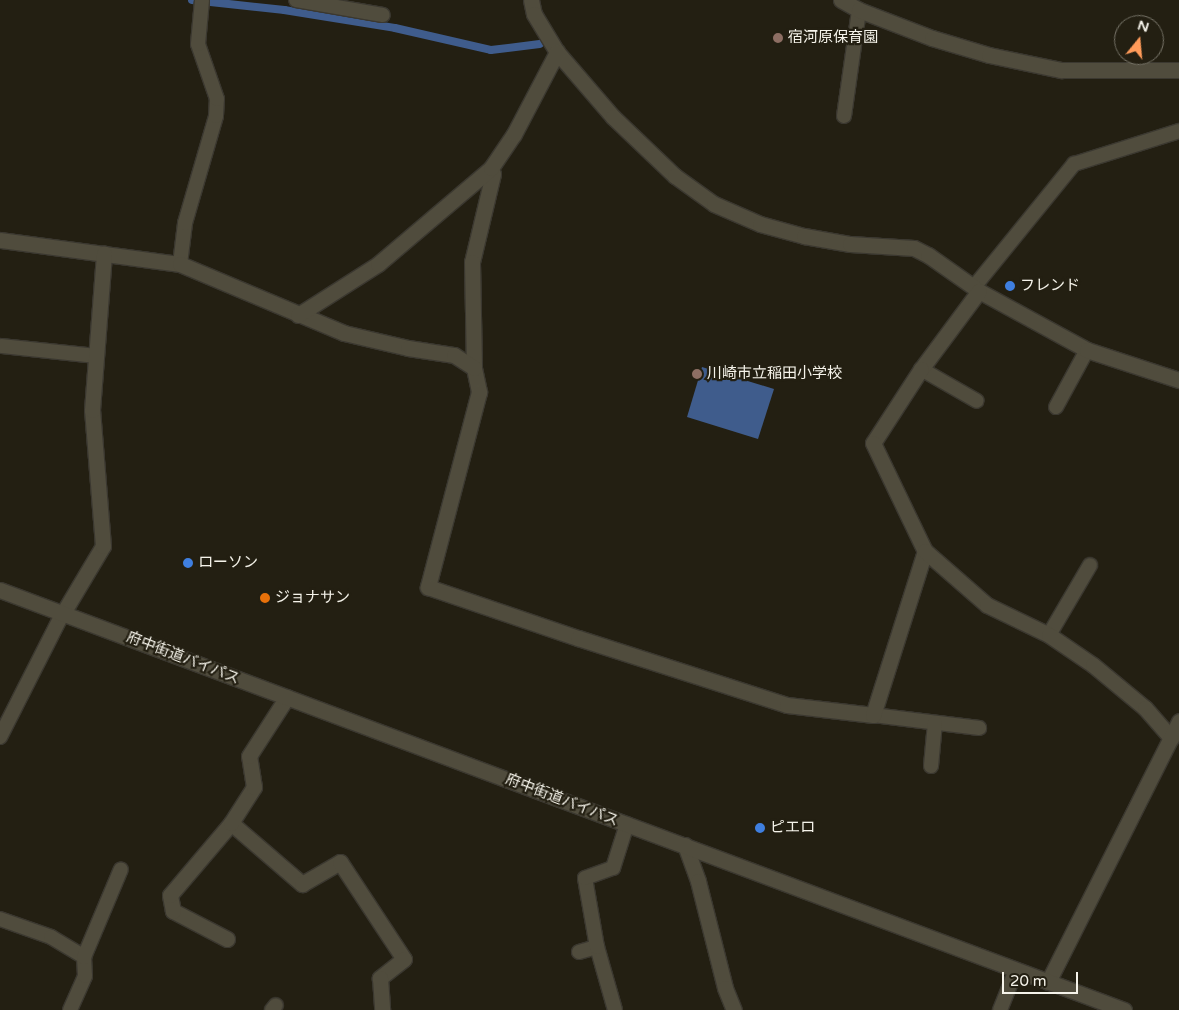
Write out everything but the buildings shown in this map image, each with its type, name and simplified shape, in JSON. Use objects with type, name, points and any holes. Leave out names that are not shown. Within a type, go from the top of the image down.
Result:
[{"type":"street","points":[[531,0],[534,14],[557,52],[613,117],[642,147],[675,176],[714,204],[760,224],[804,236],[850,244],[914,248],[928,255],[977,289],[1087,350],[1179,380]]},
{"type":"street","points":[[841,0],[859,10],[932,38],[989,55],[1061,70],[1179,70]]},
{"type":"street","points":[[298,315],[378,264],[491,168],[514,134],[557,52]]},
{"type":"street","points":[[491,168],[493,174],[472,262],[474,368],[479,392],[428,587],[578,638],[787,705],[873,714],[924,551]]},
{"type":"street","points":[[0,240],[180,264],[344,334],[408,348],[454,355],[474,368]]},
{"type":"street","points":[[63,613],[103,546],[92,410],[104,253]]},
{"type":"street","points":[[977,289],[921,369],[873,443],[924,551],[987,605],[1049,635],[1093,665],[1145,708],[1170,738]]},
{"type":"street","name":"府中街道バイパス","points":[[0,590],[1124,1010]]},
{"type":"street","points":[[226,939],[173,911],[170,895],[231,823],[254,786],[249,756],[287,697]]},
{"type":"street","points":[[1048,982],[1179,721]]},
{"type":"street","points":[[231,823],[302,884],[340,862],[404,959],[380,978],[382,1010]]},
{"type":"street","points":[[685,845],[698,881],[725,988],[734,1010]]},
{"type":"lane","points":[[180,264],[185,223],[216,116],[217,99],[198,44],[202,0]]},
{"type":"lane","points":[[296,0],[383,14]]},
{"type":"lane","points":[[844,116],[859,10]]},
{"type":"lane","points":[[977,289],[1074,164],[1179,131]]},
{"type":"lane","points":[[1,346],[96,356]]},
{"type":"lane","points":[[1056,407],[1087,350]]},
{"type":"lane","points":[[921,369],[977,401]]},
{"type":"lane","points":[[1049,635],[1090,565]]},
{"type":"lane","points":[[0,737],[63,613]]},
{"type":"lane","points":[[873,714],[979,728]]},
{"type":"lane","points":[[931,766],[935,723]]},
{"type":"lane","points":[[615,1010],[597,947],[585,878],[613,868],[627,824]]},
{"type":"lane","points":[[70,1010],[84,976],[84,957],[121,869]]},
{"type":"lane","points":[[0,919],[51,938],[84,957]]},
{"type":"lane","points":[[579,952],[597,947]]},
{"type":"lane","points":[[1000,1010],[1016,970]]},
{"type":"water","points":[[702,367],[774,389],[758,439],[687,417]]},
{"type":"waterway","points":[[192,0],[284,10],[395,28],[491,50],[540,44]]},
{"type":"place","name":"宿河原保育園","points":[[778,38]]},
{"type":"place","name":"フレンド","points":[[1010,286]]},
{"type":"place","name":"川崎市立稲田小学校","points":[[697,374]]},
{"type":"place","name":"ローソン","points":[[188,563]]},
{"type":"place","name":"ジョナサン","points":[[265,598]]},
{"type":"place","name":"ピエロ","points":[[760,828]]}]
